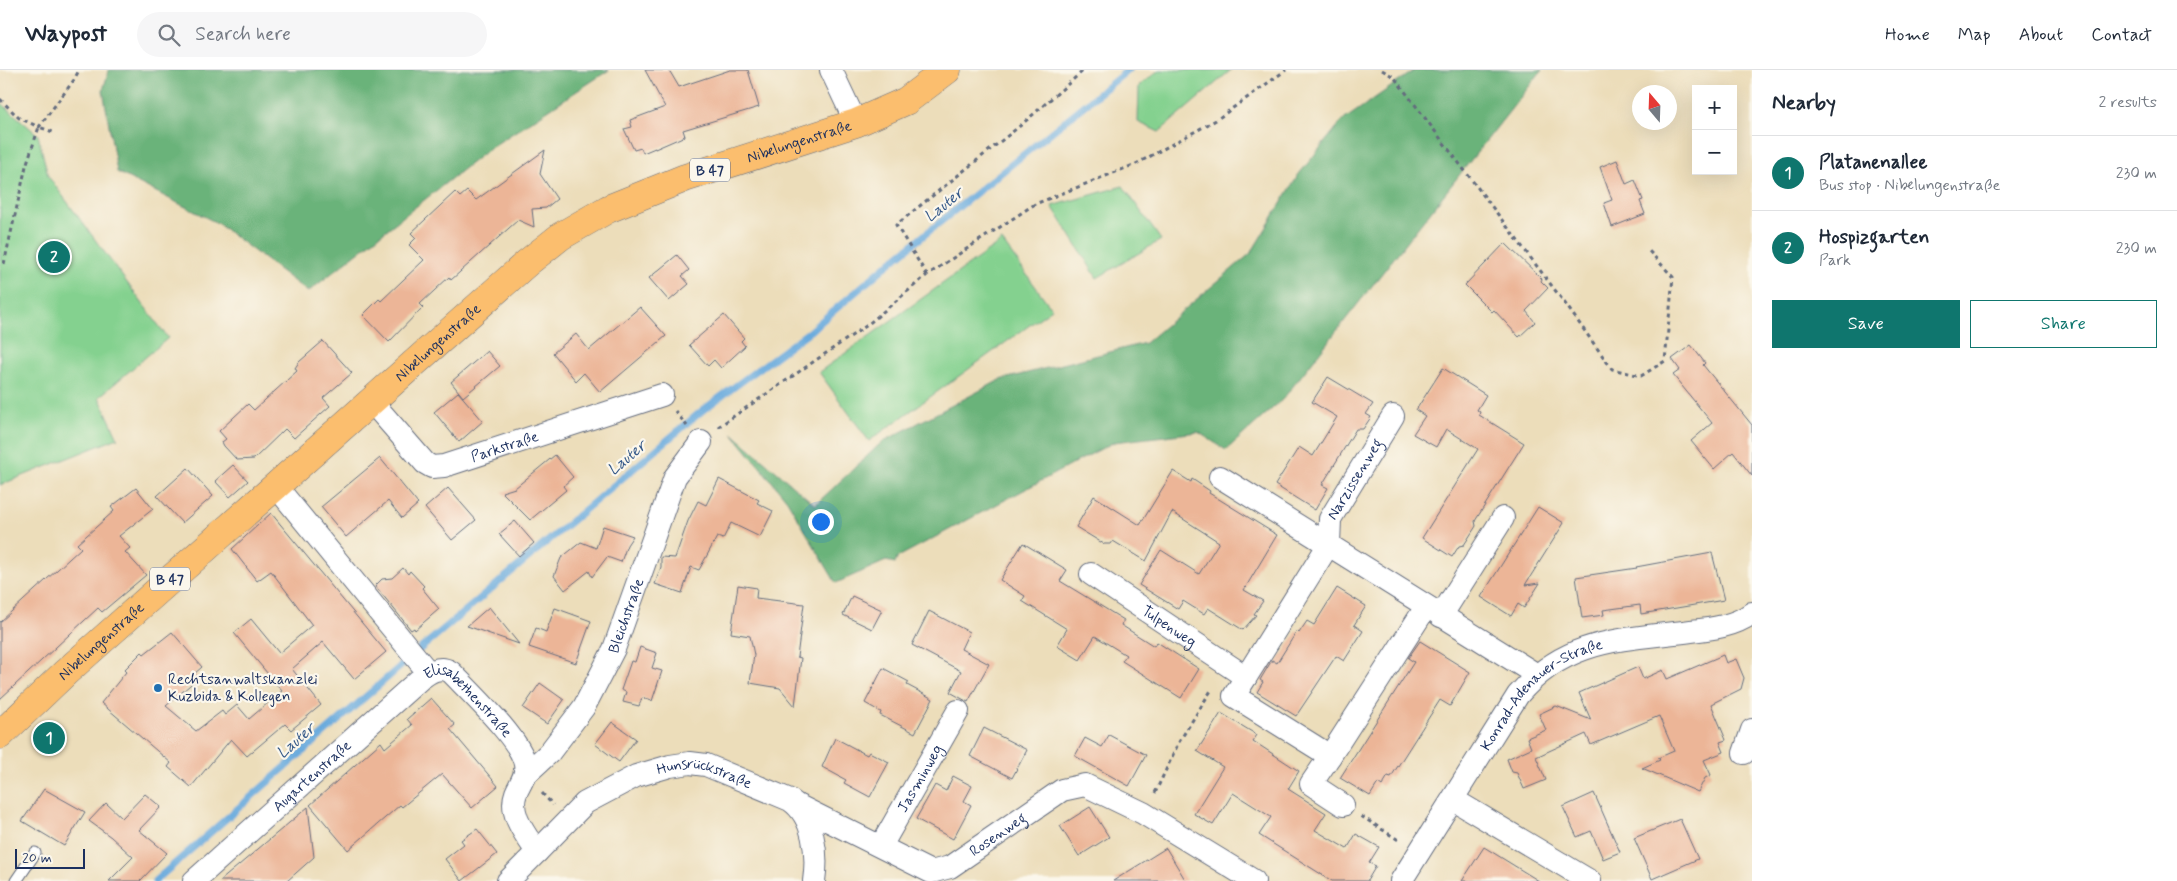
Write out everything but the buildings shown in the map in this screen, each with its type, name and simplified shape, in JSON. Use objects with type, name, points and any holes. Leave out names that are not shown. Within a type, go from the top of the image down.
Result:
[{"type":"main road","name":"Nibelungenstraße","points":[[0,735],[65,673],[275,485],[527,263],[561,236],[608,209],[685,178],[856,122],[906,101],[947,70]]},
{"type":"street","points":[[831,70],[856,122]]},
{"type":"street","name":"Parkstraße","points":[[371,401],[419,457],[432,467],[444,466],[662,396]]},
{"type":"street","name":"Narzissenweg","points":[[1329,544],[1330,519],[1393,416]]},
{"type":"street","name":"Bleichstraße","points":[[526,776],[548,753],[584,707],[614,650],[675,477],[700,442]]},
{"type":"street","points":[[1220,477],[1537,675]]},
{"type":"street","name":"Elisabethenstraße","points":[[275,485],[425,669],[446,669],[451,672],[511,738],[526,765],[526,776]]},
{"type":"street","points":[[1343,805],[1310,784],[1503,518]]},
{"type":"street","points":[[1329,544],[1234,696],[1330,756]]},
{"type":"street","name":"Tulpenweg","points":[[1091,574],[1246,677]]},
{"type":"street","name":"Konrad-Adenauer-Straße","points":[[1401,881],[1518,696],[1537,675],[1554,663],[1589,646],[1608,641],[1710,629],[1750,621]]},
{"type":"street","name":"Augartenstraße","points":[[194,881],[425,669]]},
{"type":"street","name":"Jasminweg","points":[[881,846],[958,711]]},
{"type":"street","points":[[1744,753],[1752,730]]},
{"type":"street","name":"Hunsrückstraße","points":[[508,881],[584,802],[615,785],[655,770],[690,763],[706,765],[790,800],[799,806]]},
{"type":"street","points":[[526,776],[515,795],[515,814],[519,825],[543,845]]},
{"type":"street","name":"Rosenweg","points":[[799,806],[931,872],[950,867],[1062,790],[1085,785],[1143,813],[1254,881]]},
{"type":"street","points":[[1454,800],[1590,881]]},
{"type":"street","points":[[799,806],[812,832],[816,855],[814,881]]},
{"type":"lane","points":[[16,881],[35,853]]},
{"type":"path","points":[[4,264],[26,166],[39,127],[74,80],[79,70]]},
{"type":"path","points":[[927,275],[896,225],[1021,125],[1084,70]]},
{"type":"path","points":[[662,396],[700,442],[724,422],[866,326],[927,275],[1035,204],[1136,164],[1216,120],[1286,70]]},
{"type":"path","points":[[1382,70],[1394,77],[1564,302],[1612,369],[1641,376],[1665,361],[1673,277],[1648,250]]},
{"type":"path","points":[[0,99],[19,118],[56,133]]},
{"type":"path","points":[[1143,813],[1153,797],[1179,742],[1212,688],[1234,696]]},
{"type":"path","points":[[526,776],[567,820]]},
{"type":"path","points":[[1343,805],[1419,854]]},
{"type":"green space","points":[[109,70],[609,70],[490,148],[308,292],[217,223],[117,172],[103,90]]},
{"type":"green space","points":[[1159,70],[1231,70],[1159,132],[1138,122],[1139,86]]},
{"type":"green space","points":[[1415,70],[1542,70],[1283,399],[1226,450],[1198,432],[1114,442],[898,557],[895,563],[886,561],[836,583],[787,500],[732,433],[815,505],[882,442],[1000,380],[1145,343],[1251,253],[1299,174],[1342,121]]},
{"type":"green space","points":[[0,102],[38,135],[48,176],[168,338],[99,397],[118,438],[0,485]]},
{"type":"green space","points":[[1123,186],[1161,240],[1097,278],[1052,206]]},
{"type":"green space","points":[[1002,241],[1052,309],[869,441],[819,372]]},
{"type":"waterway","name":"Lauter","points":[[155,881],[426,644],[703,410],[810,331],[886,266],[1128,70]]},
{"type":"place","name":"Hospizgarten","points":[[54,257]]},
{"type":"place","name":"Rechtsanwaltskanzlei Kuzbida & Kollegen","points":[[158,688]]},
{"type":"place","name":"Platanenallee","points":[[49,738]]}]
